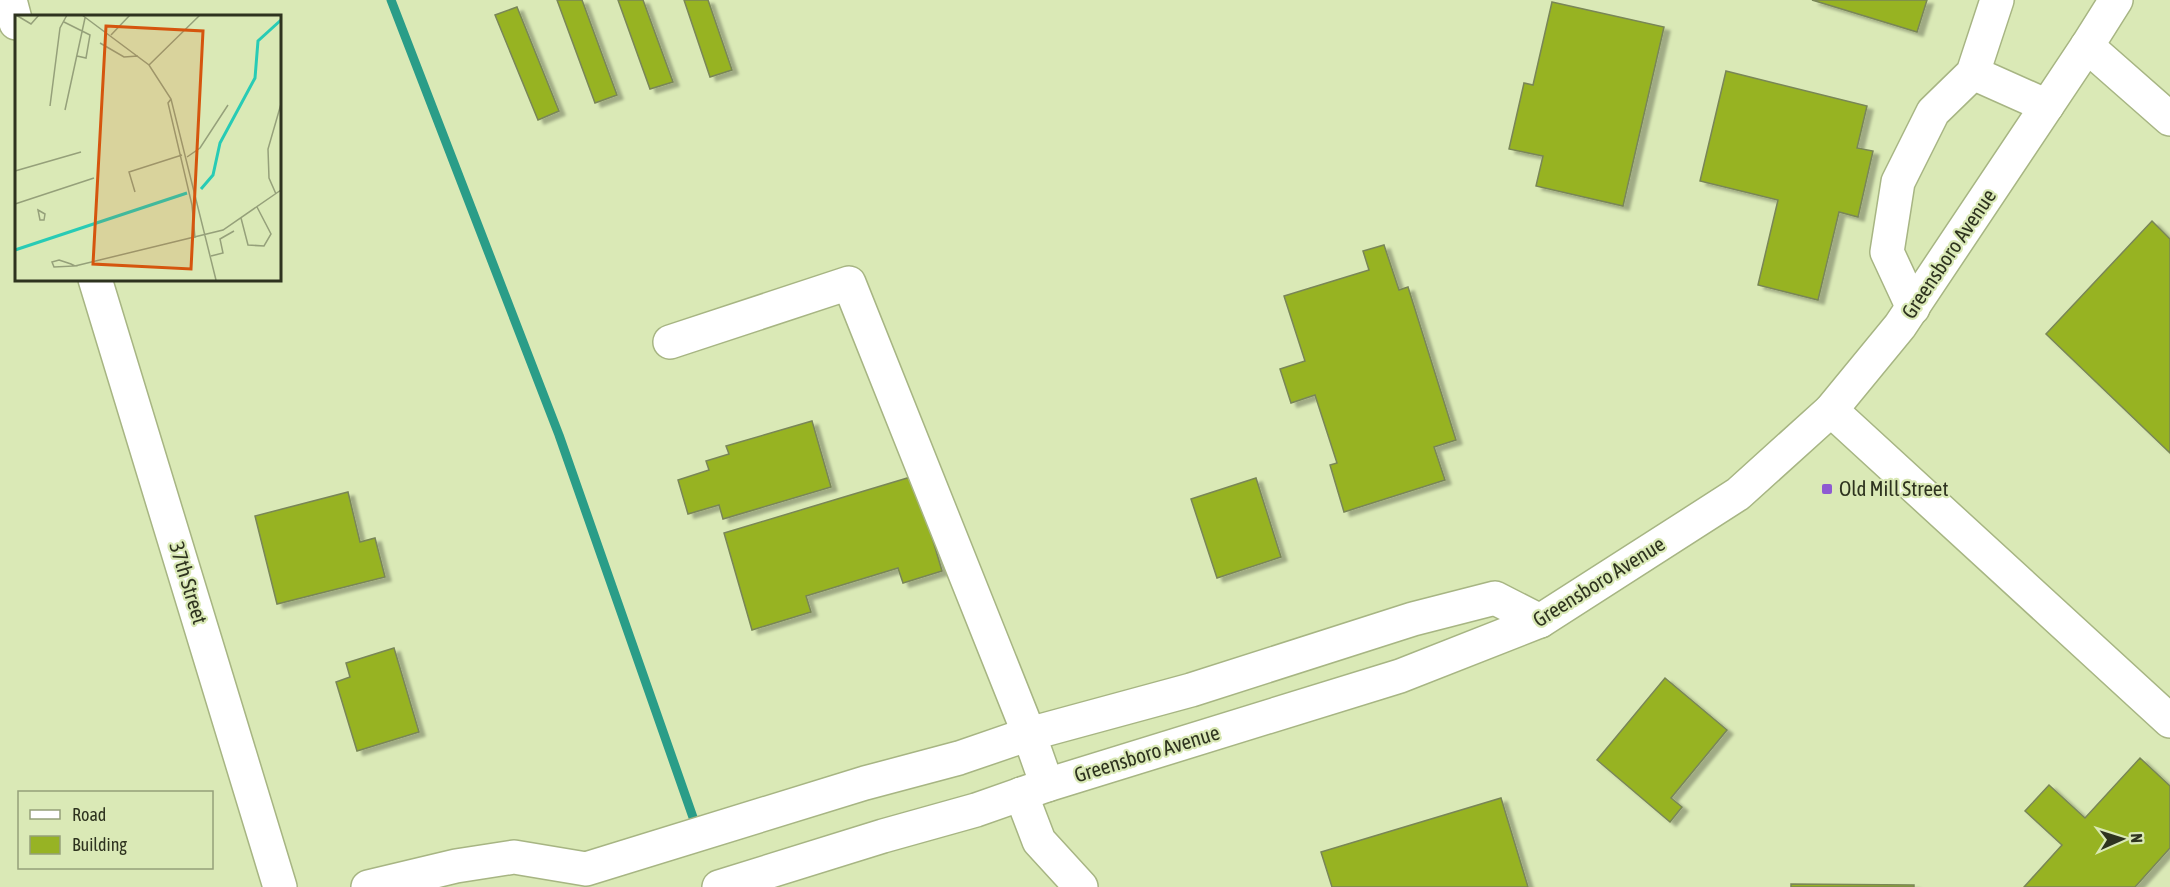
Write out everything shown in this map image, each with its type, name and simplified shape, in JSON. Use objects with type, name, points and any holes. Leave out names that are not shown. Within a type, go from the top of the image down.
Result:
[{"type":"street","points":[[10,0],[15,19]]},
{"type":"street","points":[[1913,308],[1887,252],[1898,182],[1932,112],[1973,73],[1997,0]]},
{"type":"street","name":"Greensboro Avenue","points":[[719,887],[976,810],[1400,676],[1540,621],[1738,494],[1831,410],[1913,308],[2087,46],[2115,0]]},
{"type":"street","points":[[2087,46],[2170,119]]},
{"type":"street","points":[[1973,73],[2047,106]]},
{"type":"street","name":"37th Street","points":[[95,280],[280,887]]},
{"type":"street","points":[[670,342],[849,283],[1029,734],[1039,841],[1081,887]]},
{"type":"street","points":[[1831,410],[2170,721]]},
{"type":"street","points":[[368,887],[456,866],[514,856],[586,869],[865,783],[959,758],[1029,734],[1191,690],[1413,619],[1495,597],[1540,621]]},
{"type":"building","points":[[557,0],[582,0],[617,95],[595,103]]},
{"type":"building","points":[[618,0],[643,0],[673,82],[650,89]]},
{"type":"building","points":[[684,0],[708,0],[732,70],[710,77]]},
{"type":"building","points":[[1812,0],[1927,0],[1917,32]]},
{"type":"building","points":[[1552,2],[1664,27],[1623,206],[1536,186],[1543,156],[1509,149],[1524,83],[1533,85]]},
{"type":"building","points":[[517,7],[559,111],[538,120],[495,15]]},
{"type":"building","points":[[1726,71],[1867,106],[1857,148],[1873,151],[1858,217],[1839,212],[1818,300],[1758,285],[1778,200],[1700,181]]},
{"type":"building","points":[[2152,221],[2170,239],[2170,453],[2046,334]]},
{"type":"building","points":[[1384,245],[1399,290],[1408,287],[1456,440],[1434,447],[1445,480],[1344,512],[1330,465],[1337,463],[1315,395],[1291,403],[1280,369],[1305,361],[1284,296],[1369,270],[1363,251]]},
{"type":"building","points":[[812,421],[831,487],[723,519],[719,505],[688,514],[678,480],[709,470],[706,461],[729,454],[726,446]]},
{"type":"building","points":[[914,476],[942,571],[903,583],[898,568],[806,596],[811,612],[752,630],[724,533]]},
{"type":"building","points":[[1256,478],[1281,557],[1217,578],[1191,499]]},
{"type":"building","points":[[348,492],[360,542],[375,538],[385,577],[277,604],[255,516]]},
{"type":"building","points":[[394,648],[419,732],[357,751],[336,682],[350,677],[346,663]]},
{"type":"building","points":[[1665,678],[1727,730],[1671,798],[1682,807],[1670,822],[1597,760]]},
{"type":"building","points":[[2140,758],[2170,786],[2170,848],[2135,887],[2024,887],[2062,845],[2025,811],[2049,785],[2085,818]]},
{"type":"building","points":[[1501,798],[1528,887],[1332,887],[1321,852]]},
{"type":"building","points":[[1791,884],[1914,885],[1914,887],[1791,887]]},
{"type":"waterway","points":[[391,0],[559,435],[695,823]]},
{"type":"place","name":"Old Mill Street","points":[[1827,489]]}]
